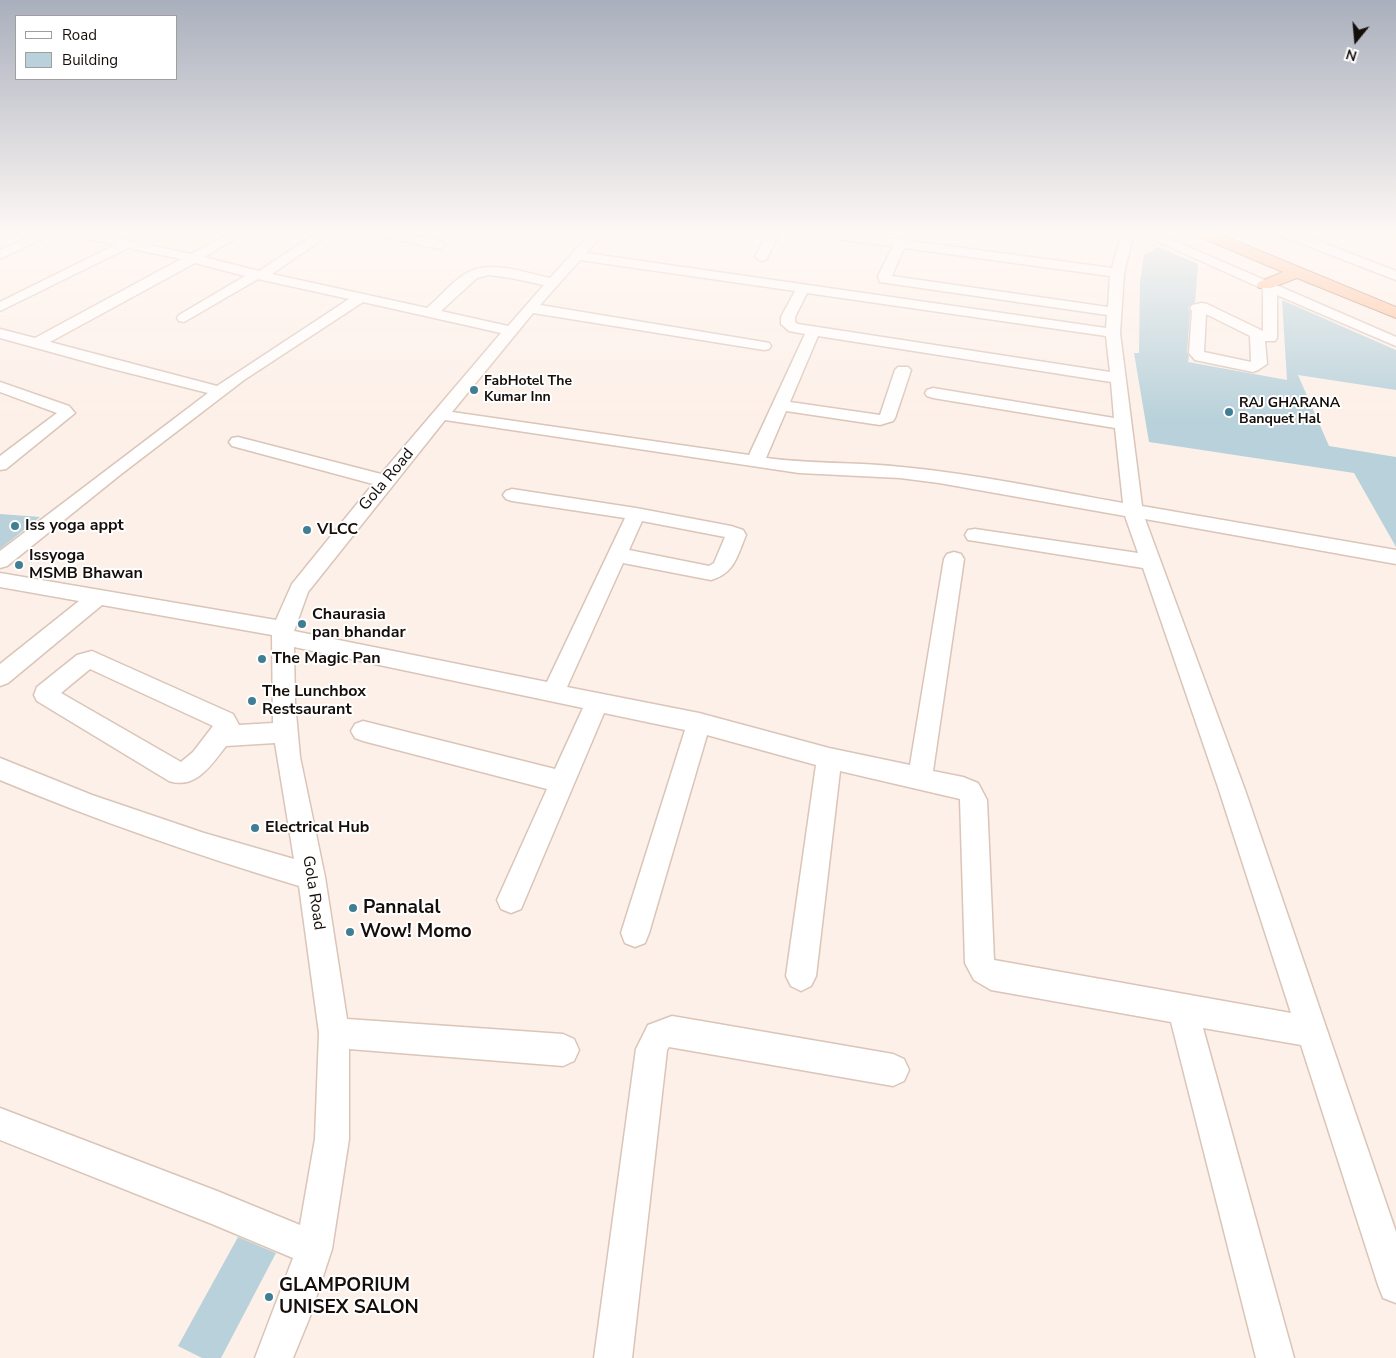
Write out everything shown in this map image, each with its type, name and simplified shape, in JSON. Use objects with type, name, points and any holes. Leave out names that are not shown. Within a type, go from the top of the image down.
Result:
[{"type":"highway","points":[[1352,295],[1396,314]]},
{"type":"highway","points":[[1380,295],[1396,302]]},
{"type":"street","points":[[0,307],[25,295]]},
{"type":"street","points":[[38,343],[124,295]]},
{"type":"street","points":[[184,318],[225,295]]},
{"type":"street","points":[[348,295],[512,331]]},
{"type":"street","points":[[429,314],[450,295]]},
{"type":"street","name":"Gola Road","points":[[274,1358],[290,1319],[314,1249],[332,1139],[334,1032],[311,877],[288,757],[283,702],[283,633],[299,589],[384,481],[542,295]]},
{"type":"street","points":[[799,295],[788,317],[788,324],[794,328],[1118,378]]},
{"type":"street","points":[[870,295],[1114,322]]},
{"type":"street","points":[[972,295],[1114,322]]},
{"type":"street","points":[[1116,295],[1114,322],[1118,378],[1134,513],[1232,790],[1396,1285]]},
{"type":"street","points":[[1257,336],[1259,364],[1256,366],[1205,359],[1196,353],[1199,310],[1197,308],[1202,307],[1250,330],[1257,336],[1271,337],[1268,295]]},
{"type":"street","points":[[1289,295],[1396,342]]},
{"type":"street","points":[[0,561],[114,471],[220,391],[360,298]]},
{"type":"street","points":[[530,308],[764,346]]},
{"type":"street","points":[[755,462],[813,332]]},
{"type":"street","points":[[0,333],[110,364],[220,391]]},
{"type":"street","points":[[780,406],[880,420],[887,418],[903,370]]},
{"type":"street","points":[[0,387],[63,409],[67,413],[0,466]]},
{"type":"street","points":[[932,392],[1122,424]]},
{"type":"street","points":[[441,415],[799,468],[893,472],[929,476],[1396,557]]},
{"type":"street","points":[[238,442],[384,481]]},
{"type":"street","points":[[512,495],[636,514],[736,534],[722,567],[711,573],[616,555]]},
{"type":"street","points":[[553,693],[636,514]]},
{"type":"street","points":[[975,535],[1151,562]]},
{"type":"street","points":[[920,777],[954,560]]},
{"type":"street","points":[[0,580],[283,633],[553,693],[699,723],[829,758],[963,788],[973,795],[980,963],[984,970],[991,975],[1312,1032]]},
{"type":"street","points":[[0,677],[98,597]]},
{"type":"street","points":[[220,736],[227,725],[225,721],[92,660],[85,661],[45,693],[45,695],[178,773],[186,773],[192,769],[220,736],[286,732]]},
{"type":"street","points":[[511,900],[597,702]]},
{"type":"street","points":[[636,933],[699,723]]},
{"type":"street","points":[[363,730],[562,782]]},
{"type":"street","points":[[801,976],[829,758]]},
{"type":"street","points":[[0,769],[87,805],[204,845],[311,877]]},
{"type":"street","points":[[1183,1010],[1275,1358]]},
{"type":"street","points":[[613,1358],[652,1049],[658,1035],[672,1031],[893,1070]]},
{"type":"street","points":[[334,1032],[563,1050]]},
{"type":"street","points":[[0,1124],[217,1208],[314,1249]]},
{"type":"building","points":[[1140,295],[1196,295],[1195,302],[1188,307],[1190,312],[1188,362],[1287,380],[1282,300],[1396,350],[1396,390],[1298,375],[1329,446],[1396,457],[1396,547],[1354,473],[1149,442],[1134,353],[1139,353]]},
{"type":"building","name":"Iss yoga appt","points":[[0,514],[40,517],[0,549]]},
{"type":"building","points":[[238,1237],[276,1253],[221,1358],[202,1358],[178,1346]]},
{"type":"place","name":"FabHotel The Kumar Inn","points":[[474,390]]},
{"type":"place","name":"RAJ GHARANA Banquet Hal","points":[[1229,412]]},
{"type":"place","name":"Iss yoga appt","points":[[15,526]]},
{"type":"place","name":"VLCC","points":[[307,530]]},
{"type":"place","name":"Issyoga MSMB Bhawan","points":[[19,565]]},
{"type":"place","name":"Chaurasia pan bhandar","points":[[302,624]]},
{"type":"place","name":"The Magic Pan","points":[[262,659]]},
{"type":"place","name":"The Lunchbox Restsaurant","points":[[252,701]]},
{"type":"place","name":"Electrical Hub","points":[[255,828]]},
{"type":"place","name":"Pannalal","points":[[353,908]]},
{"type":"place","name":"Wow! Momo","points":[[350,932]]},
{"type":"place","name":"GLAMPORIUM UNISEX SALON","points":[[269,1297]]}]
